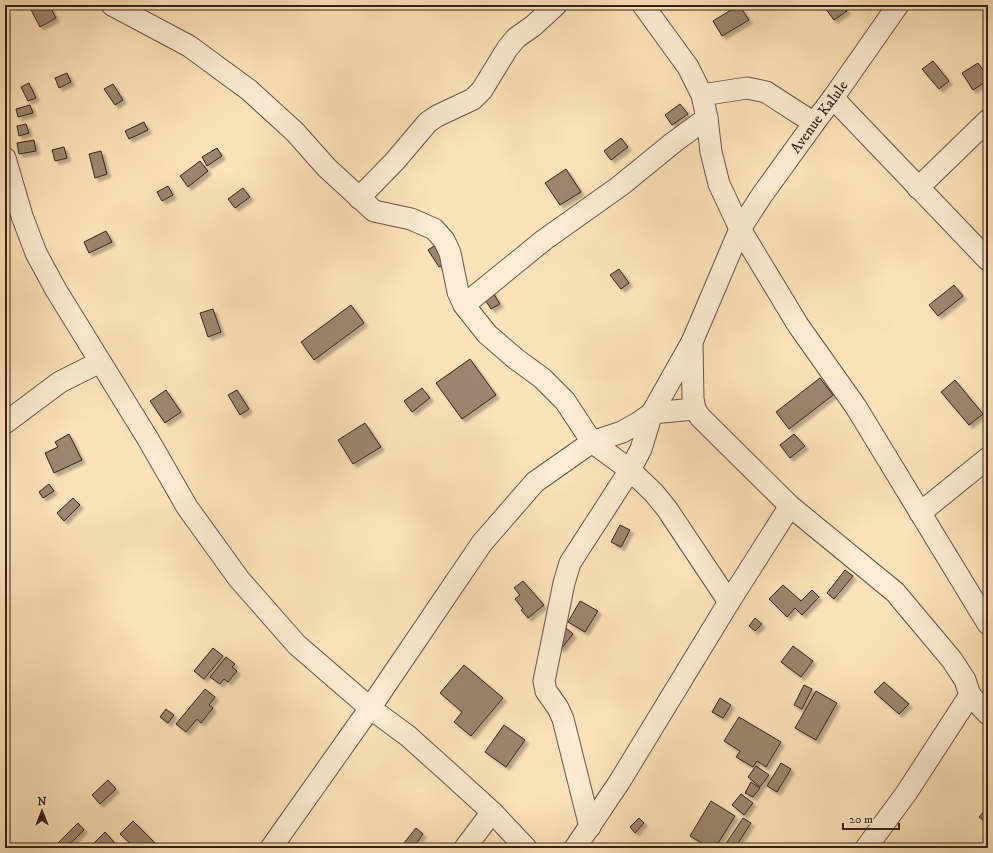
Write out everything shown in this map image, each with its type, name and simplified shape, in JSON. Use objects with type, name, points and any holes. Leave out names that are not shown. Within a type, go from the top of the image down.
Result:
[{"type":"street","points":[[112,5],[189,46],[249,90],[295,132],[327,168],[374,211],[411,219],[434,229],[444,240],[450,253],[458,292],[464,305],[487,334],[516,359],[542,378],[566,401],[592,442],[630,470],[654,493],[729,602]]},
{"type":"street","points":[[359,198],[395,161],[428,122],[437,116],[473,99],[482,90],[507,49],[516,38],[533,26],[556,5]]},
{"type":"street","points":[[643,5],[688,66],[702,95],[707,118],[711,152],[719,184],[740,229],[798,325],[856,407],[988,624]]},
{"type":"street","name":"Avenue Kalule","points":[[590,827],[563,719],[558,708],[546,691],[544,681],[564,583],[570,562],[630,470],[641,449],[652,414],[692,342],[740,229],[762,195],[833,98],[898,5]]},
{"type":"street","points":[[702,95],[747,88],[766,92],[814,123]]},
{"type":"street","points":[[833,98],[988,260]]},
{"type":"street","points":[[464,305],[544,240],[620,186],[674,142],[707,118]]},
{"type":"street","points":[[918,188],[988,120]]},
{"type":"street","points":[[5,158],[22,216],[36,253],[56,290],[187,507],[239,579],[298,645],[370,708],[408,736],[492,812],[526,848]]},
{"type":"street","points":[[692,342],[693,399],[695,408],[700,417],[790,506],[895,592],[952,660],[964,680],[970,695],[988,714]]},
{"type":"street","points":[[5,423],[60,382],[100,362]]},
{"type":"street","points":[[271,848],[370,708],[482,543],[535,482],[592,442],[622,432],[652,414],[695,408]]},
{"type":"street","points":[[920,513],[988,458]]},
{"type":"street","points":[[575,848],[624,774],[729,602],[790,506]]},
{"type":"street","points":[[866,848],[907,792],[970,695]]},
{"type":"street","points":[[466,848],[492,812]]},
{"type":"building","points":[[35,5],[49,5],[56,18],[40,27],[30,8]]},
{"type":"building","points":[[739,5],[749,20],[722,36],[713,21]]},
{"type":"building","points":[[823,5],[842,5],[847,11],[834,20]]},
{"type":"building","points":[[933,61],[949,81],[939,89],[922,69]]},
{"type":"building","points":[[978,63],[988,77],[988,80],[973,90],[962,73]]},
{"type":"building","points":[[67,73],[71,82],[59,88],[55,78]]},
{"type":"building","points":[[29,83],[36,98],[28,101],[21,87]]},
{"type":"building","points":[[113,84],[123,100],[115,105],[104,89]]},
{"type":"building","points":[[680,104],[688,114],[672,125],[665,115]]},
{"type":"building","points":[[30,105],[33,113],[18,117],[16,109]]},
{"type":"building","points":[[144,122],[148,130],[129,139],[125,131]]},
{"type":"building","points":[[26,124],[29,133],[19,136],[17,126]]},
{"type":"building","points":[[621,138],[628,147],[611,160],[604,151]]},
{"type":"building","points":[[34,140],[36,151],[19,154],[17,143]]},
{"type":"building","points":[[64,147],[67,158],[55,161],[52,150]]},
{"type":"building","points":[[217,148],[222,156],[207,166],[202,157]]},
{"type":"building","points":[[101,151],[107,174],[95,178],[89,154]]},
{"type":"building","points":[[200,161],[208,171],[188,187],[180,176]]},
{"type":"building","points":[[566,169],[581,192],[560,205],[545,183]]},
{"type":"building","points":[[168,186],[173,195],[162,201],[157,192]]},
{"type":"building","points":[[243,188],[250,197],[235,208],[228,199]]},
{"type":"building","points":[[106,231],[112,242],[89,253],[84,242]]},
{"type":"building","points":[[437,244],[448,262],[439,267],[428,250]]},
{"type":"building","points":[[619,269],[629,283],[621,289],[610,275]]},
{"type":"building","points":[[954,285],[963,296],[938,316],[929,305]]},
{"type":"building","points":[[490,288],[500,304],[491,309],[481,293]]},
{"type":"building","points":[[351,305],[364,323],[314,360],[301,342]]},
{"type":"building","points":[[213,309],[221,332],[208,337],[200,313]]},
{"type":"building","points":[[470,359],[496,395],[462,419],[436,383]]},
{"type":"building","points":[[820,378],[833,395],[789,429],[776,412]]},
{"type":"building","points":[[955,380],[983,414],[969,425],[941,392]]},
{"type":"building","points":[[422,388],[430,398],[412,412],[404,401]]},
{"type":"building","points":[[166,390],[181,412],[165,423],[150,401]]},
{"type":"building","points":[[237,390],[249,409],[240,415],[228,395]]},
{"type":"building","points":[[365,423],[381,447],[353,464],[338,440]]},
{"type":"building","points":[[69,434],[82,460],[54,473],[45,453],[58,447],[55,442]]},
{"type":"building","points":[[794,434],[805,446],[790,458],[780,445]]},
{"type":"building","points":[[49,484],[54,491],[43,498],[39,492]]},
{"type":"building","points":[[73,498],[80,505],[64,521],[57,513]]},
{"type":"building","points":[[620,525],[630,530],[621,547],[611,542]]},
{"type":"building","points":[[845,570],[853,576],[834,599],[827,593]]},
{"type":"building","points":[[523,581],[544,605],[528,618],[521,610],[523,609],[515,599],[520,595],[514,588]]},
{"type":"building","points":[[783,585],[801,601],[812,590],[819,597],[802,615],[795,608],[787,617],[769,599]]},
{"type":"building","points":[[580,601],[598,611],[585,632],[568,622]]},
{"type":"building","points":[[755,618],[762,624],[755,631],[749,626]]},
{"type":"building","points":[[566,628],[573,634],[561,649],[553,642]]},
{"type":"building","points":[[793,646],[813,661],[801,677],[781,662]]},
{"type":"building","points":[[213,648],[223,656],[204,679],[194,671]]},
{"type":"building","points":[[226,657],[235,664],[232,667],[237,671],[228,682],[224,679],[220,684],[210,677]]},
{"type":"building","points":[[464,665],[503,698],[471,736],[454,722],[462,712],[440,693]]},
{"type":"building","points":[[884,682],[909,704],[899,714],[874,692]]},
{"type":"building","points":[[804,685],[812,689],[802,709],[794,705]]},
{"type":"building","points":[[205,689],[215,697],[209,705],[213,708],[201,723],[197,719],[186,732],[176,724]]},
{"type":"building","points":[[816,691],[837,703],[816,740],[795,728]]},
{"type":"building","points":[[720,698],[731,705],[723,718],[712,712]]},
{"type":"building","points":[[166,709],[174,715],[168,723],[160,717]]},
{"type":"building","points":[[739,717],[781,742],[766,767],[757,761],[753,767],[736,757],[740,751],[724,741]]},
{"type":"building","points":[[504,725],[525,740],[506,767],[485,752]]},
{"type":"building","points":[[781,763],[791,769],[777,792],[767,786]]},
{"type":"building","points":[[756,766],[769,775],[760,787],[748,777]]},
{"type":"building","points":[[108,780],[116,789],[100,804],[92,795]]},
{"type":"building","points":[[751,782],[760,788],[753,797],[745,793]]},
{"type":"building","points":[[741,794],[753,803],[744,815],[732,805]]},
{"type":"building","points":[[711,801],[735,816],[715,848],[710,848],[690,836]]},
{"type":"building","points":[[988,807],[988,824],[979,817]]},
{"type":"building","points":[[639,818],[644,823],[635,833],[630,827]]},
{"type":"building","points":[[743,818],[751,823],[735,848],[723,848]]},
{"type":"building","points":[[133,821],[160,848],[135,848],[120,834]]},
{"type":"building","points":[[78,823],[84,830],[66,848],[53,848]]},
{"type":"building","points":[[416,828],[423,834],[413,848],[400,848]]},
{"type":"building","points":[[105,832],[114,842],[108,848],[89,848]]}]
